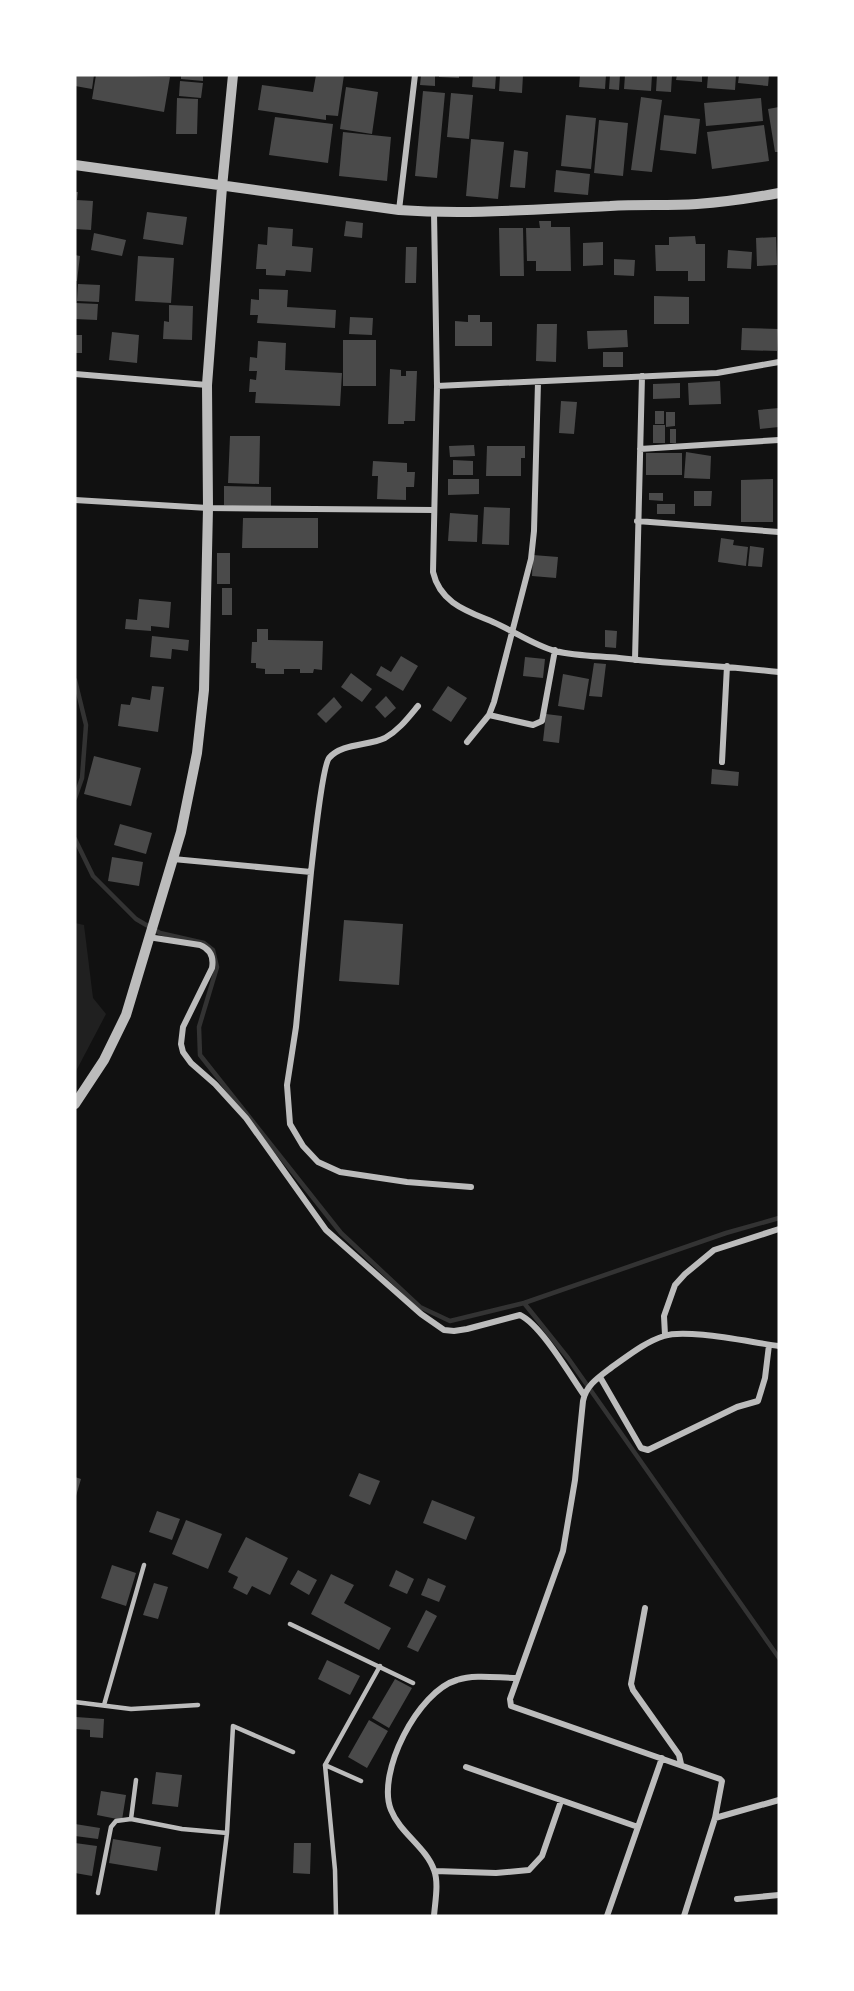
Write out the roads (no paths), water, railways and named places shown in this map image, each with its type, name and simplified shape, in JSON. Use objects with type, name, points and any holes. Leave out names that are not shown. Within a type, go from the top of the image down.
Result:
[{"type":"street","points":[[75,1104],[104,1060],[126,1015],[181,831],[197,753],[204,690],[208,508],[207,385],[233,75]]},
{"type":"street","points":[[399,210],[415,75]]},
{"type":"street","points":[[75,165],[222,187],[434,213],[697,204],[742,200],[779,193]]},
{"type":"street","points":[[434,213],[437,386],[433,572],[442,593],[449,601],[462,608],[524,639],[555,650],[635,660],[779,672]]},
{"type":"street","points":[[437,386],[717,373],[779,362]]},
{"type":"street","points":[[75,374],[207,385]]},
{"type":"street","points":[[635,660],[642,376]]},
{"type":"street","points":[[467,742],[489,715],[495,702],[531,559],[534,531],[538,381]]},
{"type":"street","points":[[640,449],[779,440]]},
{"type":"street","points":[[75,500],[208,508],[434,510]]},
{"type":"street","points":[[637,521],[779,532]]},
{"type":"street","points":[[489,715],[533,725],[539,724],[542,721],[555,650]]},
{"type":"street","points":[[722,762],[727,666]]},
{"type":"street","points":[[418,706],[400,728],[383,739],[339,750],[329,758],[323,783],[311,873],[296,1027],[287,1085],[291,1124],[303,1146],[318,1162],[340,1172],[407,1182],[471,1187]]},
{"type":"street","points":[[173,859],[311,873]]},
{"type":"street","points":[[148,937],[200,945],[210,953],[212,968],[183,1027],[181,1044],[183,1052],[191,1063],[215,1084],[246,1118],[326,1230],[422,1314],[444,1329],[454,1331],[467,1329],[520,1315],[528,1319],[585,1393]]},
{"type":"street","points":[[665,1335],[664,1316],[675,1285],[685,1274],[714,1250],[779,1229]]},
{"type":"street","points":[[684,1916],[715,1818],[722,1781],[681,1764],[511,1706],[510,1698],[563,1551],[575,1480],[585,1393],[592,1383],[635,1350],[665,1335],[698,1335],[779,1346]]},
{"type":"street","points":[[600,1377],[641,1448],[648,1450],[737,1407],[758,1401],[765,1378],[770,1345]]},
{"type":"street","points":[[645,1608],[631,1684],[679,1755],[681,1764]]},
{"type":"street","points":[[434,1916],[435,1871],[397,1821],[388,1798],[388,1782],[403,1738],[420,1709],[447,1684],[469,1678],[517,1678]]},
{"type":"street","points":[[607,1916],[662,1758]]},
{"type":"street","points":[[466,1767],[638,1827]]},
{"type":"street","points":[[715,1818],[779,1800]]},
{"type":"street","points":[[435,1871],[496,1873],[529,1870],[542,1856],[561,1801]]},
{"type":"street","points":[[736,1899],[779,1895]]},
{"type":"lane","points":[[104,1705],[144,1565]]},
{"type":"lane","points":[[290,1624],[413,1683]]},
{"type":"lane","points":[[336,1916],[335,1870],[325,1765],[380,1666]]},
{"type":"lane","points":[[75,1702],[131,1709],[198,1705]]},
{"type":"lane","points":[[217,1916],[227,1833],[233,1726],[293,1752]]},
{"type":"lane","points":[[325,1765],[361,1781]]},
{"type":"lane","points":[[132,1819],[136,1780]]},
{"type":"lane","points":[[98,1893],[111,1827],[116,1821],[132,1819],[182,1829],[227,1833]]},
{"type":"waterway","points":[[75,680],[86,725],[82,778],[75,798]]},
{"type":"waterway","points":[[75,839],[93,876],[136,919],[160,933],[204,943],[213,950],[217,967],[199,1027],[200,1055],[341,1233],[420,1307],[450,1321],[524,1303],[726,1233],[779,1218]]},
{"type":"waterway","points":[[524,1303],[568,1358],[779,1658]]}]
